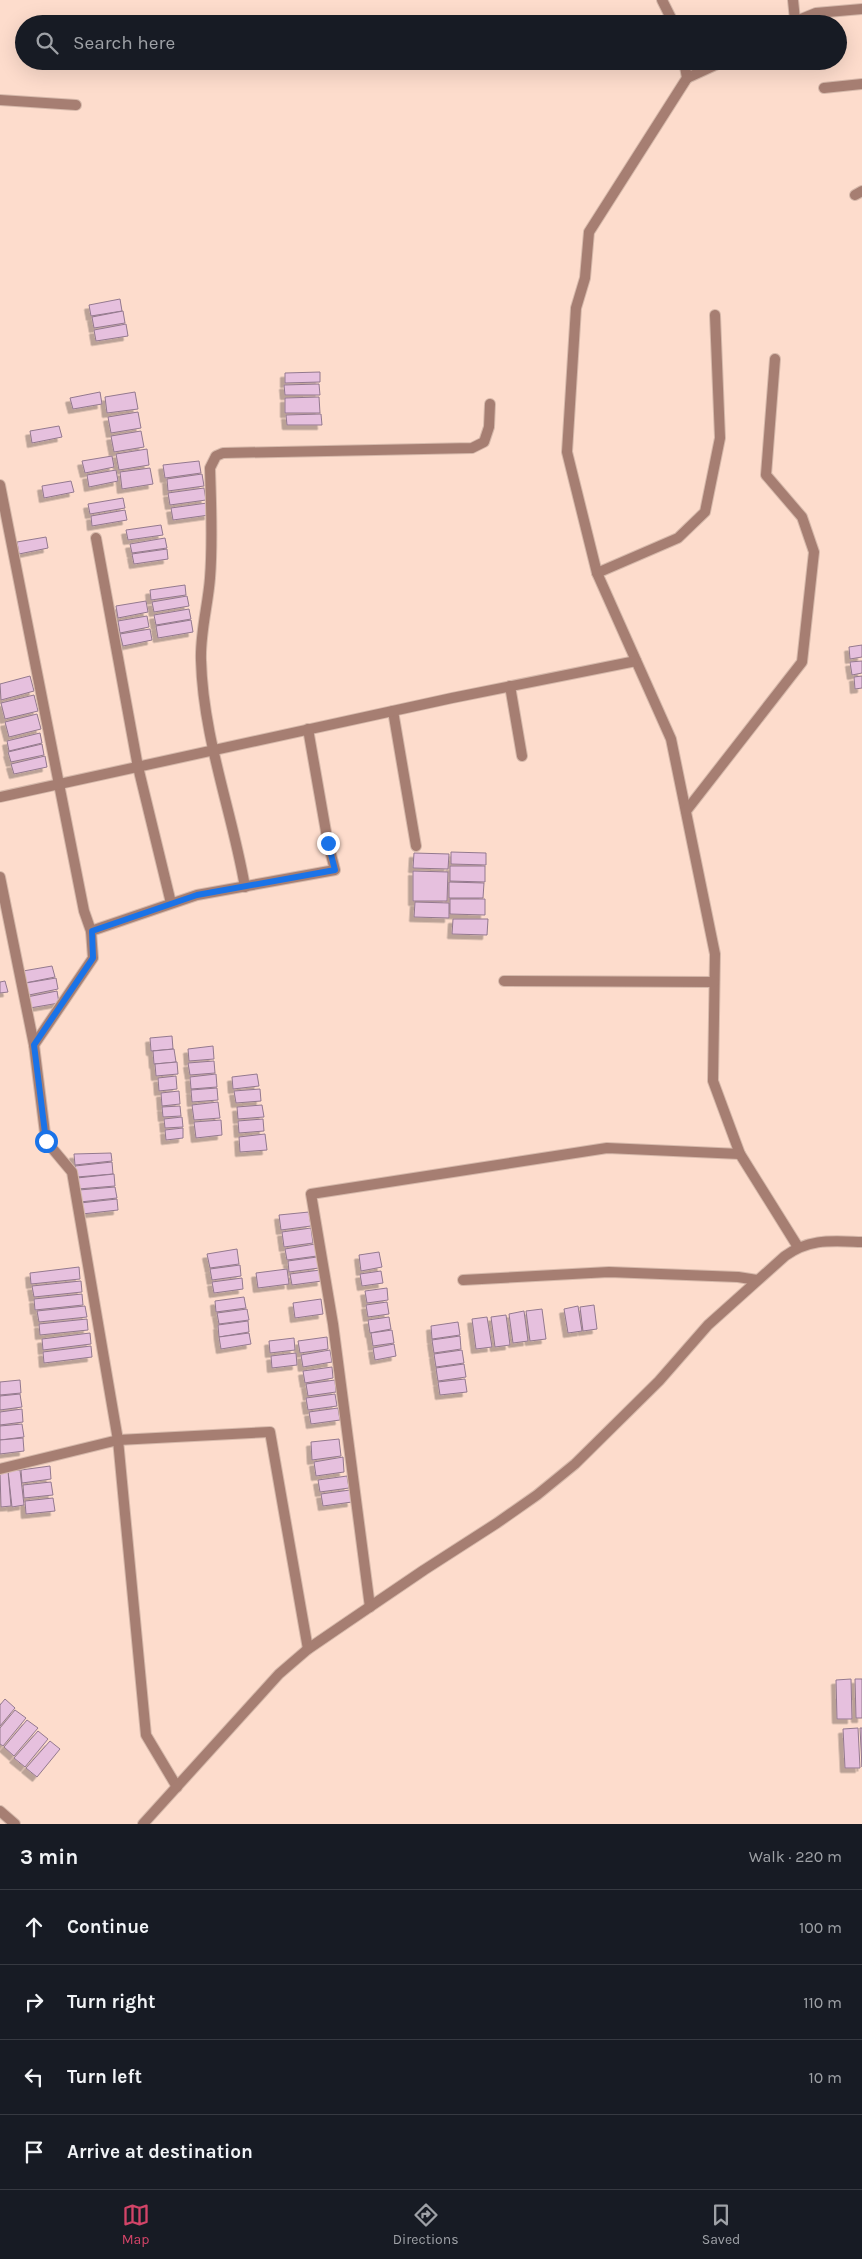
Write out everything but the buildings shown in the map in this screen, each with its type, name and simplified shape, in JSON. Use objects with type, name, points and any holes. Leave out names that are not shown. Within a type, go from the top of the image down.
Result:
[{"type":"street","points":[[662,0],[670,15]]},
{"type":"street","points":[[792,15],[793,0]]},
{"type":"street","points":[[811,15],[862,9]]},
{"type":"street","points":[[686,70],[687,78]]},
{"type":"street","points":[[704,70],[687,78],[589,232],[585,278],[576,308],[567,452],[597,573],[671,739],[715,954],[712,1081],[740,1154],[798,1246]]},
{"type":"street","points":[[824,88],[862,84]]},
{"type":"street","points":[[0,100],[76,105]]},
{"type":"street","points":[[597,573],[678,538],[705,512],[720,438],[715,315]]},
{"type":"street","points":[[686,811],[802,662],[814,552],[802,517],[766,475],[775,359]]},
{"type":"street","points":[[246,887],[213,750],[203,690],[201,660],[210,577],[212,537],[210,468],[212,461],[216,456],[223,453],[472,448],[484,442],[490,404]]},
{"type":"street","points":[[0,485],[84,911],[92,931],[93,958],[34,1045]]},
{"type":"street","points":[[96,538],[138,767],[171,903]]},
{"type":"street","points":[[0,797],[308,729],[636,661]]},
{"type":"street","points":[[510,686],[522,756]]},
{"type":"street","points":[[393,711],[416,846]]},
{"type":"street","points":[[92,931],[197,895],[335,870],[328,843],[308,729]]},
{"type":"street","points":[[0,877],[34,1045],[46,1141],[72,1172],[118,1440],[146,1735],[177,1787]]},
{"type":"street","points":[[504,981],[714,982]]},
{"type":"street","points":[[370,1607],[332,1324],[311,1194],[607,1148],[740,1154]]},
{"type":"street","points":[[143,1824],[253,1700],[279,1674],[308,1650],[370,1607],[538,1495],[574,1464],[660,1381],[708,1325],[798,1246],[826,1241],[862,1242]]},
{"type":"street","points":[[463,1280],[608,1272],[738,1277],[757,1280]]},
{"type":"street","points":[[0,1469],[118,1440],[270,1432],[308,1650]]},
{"type":"street","points":[[0,1811],[15,1824]]},
{"type":"route","points":[[46,1141],[34,1045],[93,958],[92,931],[197,895],[335,870],[328,843]]}]
